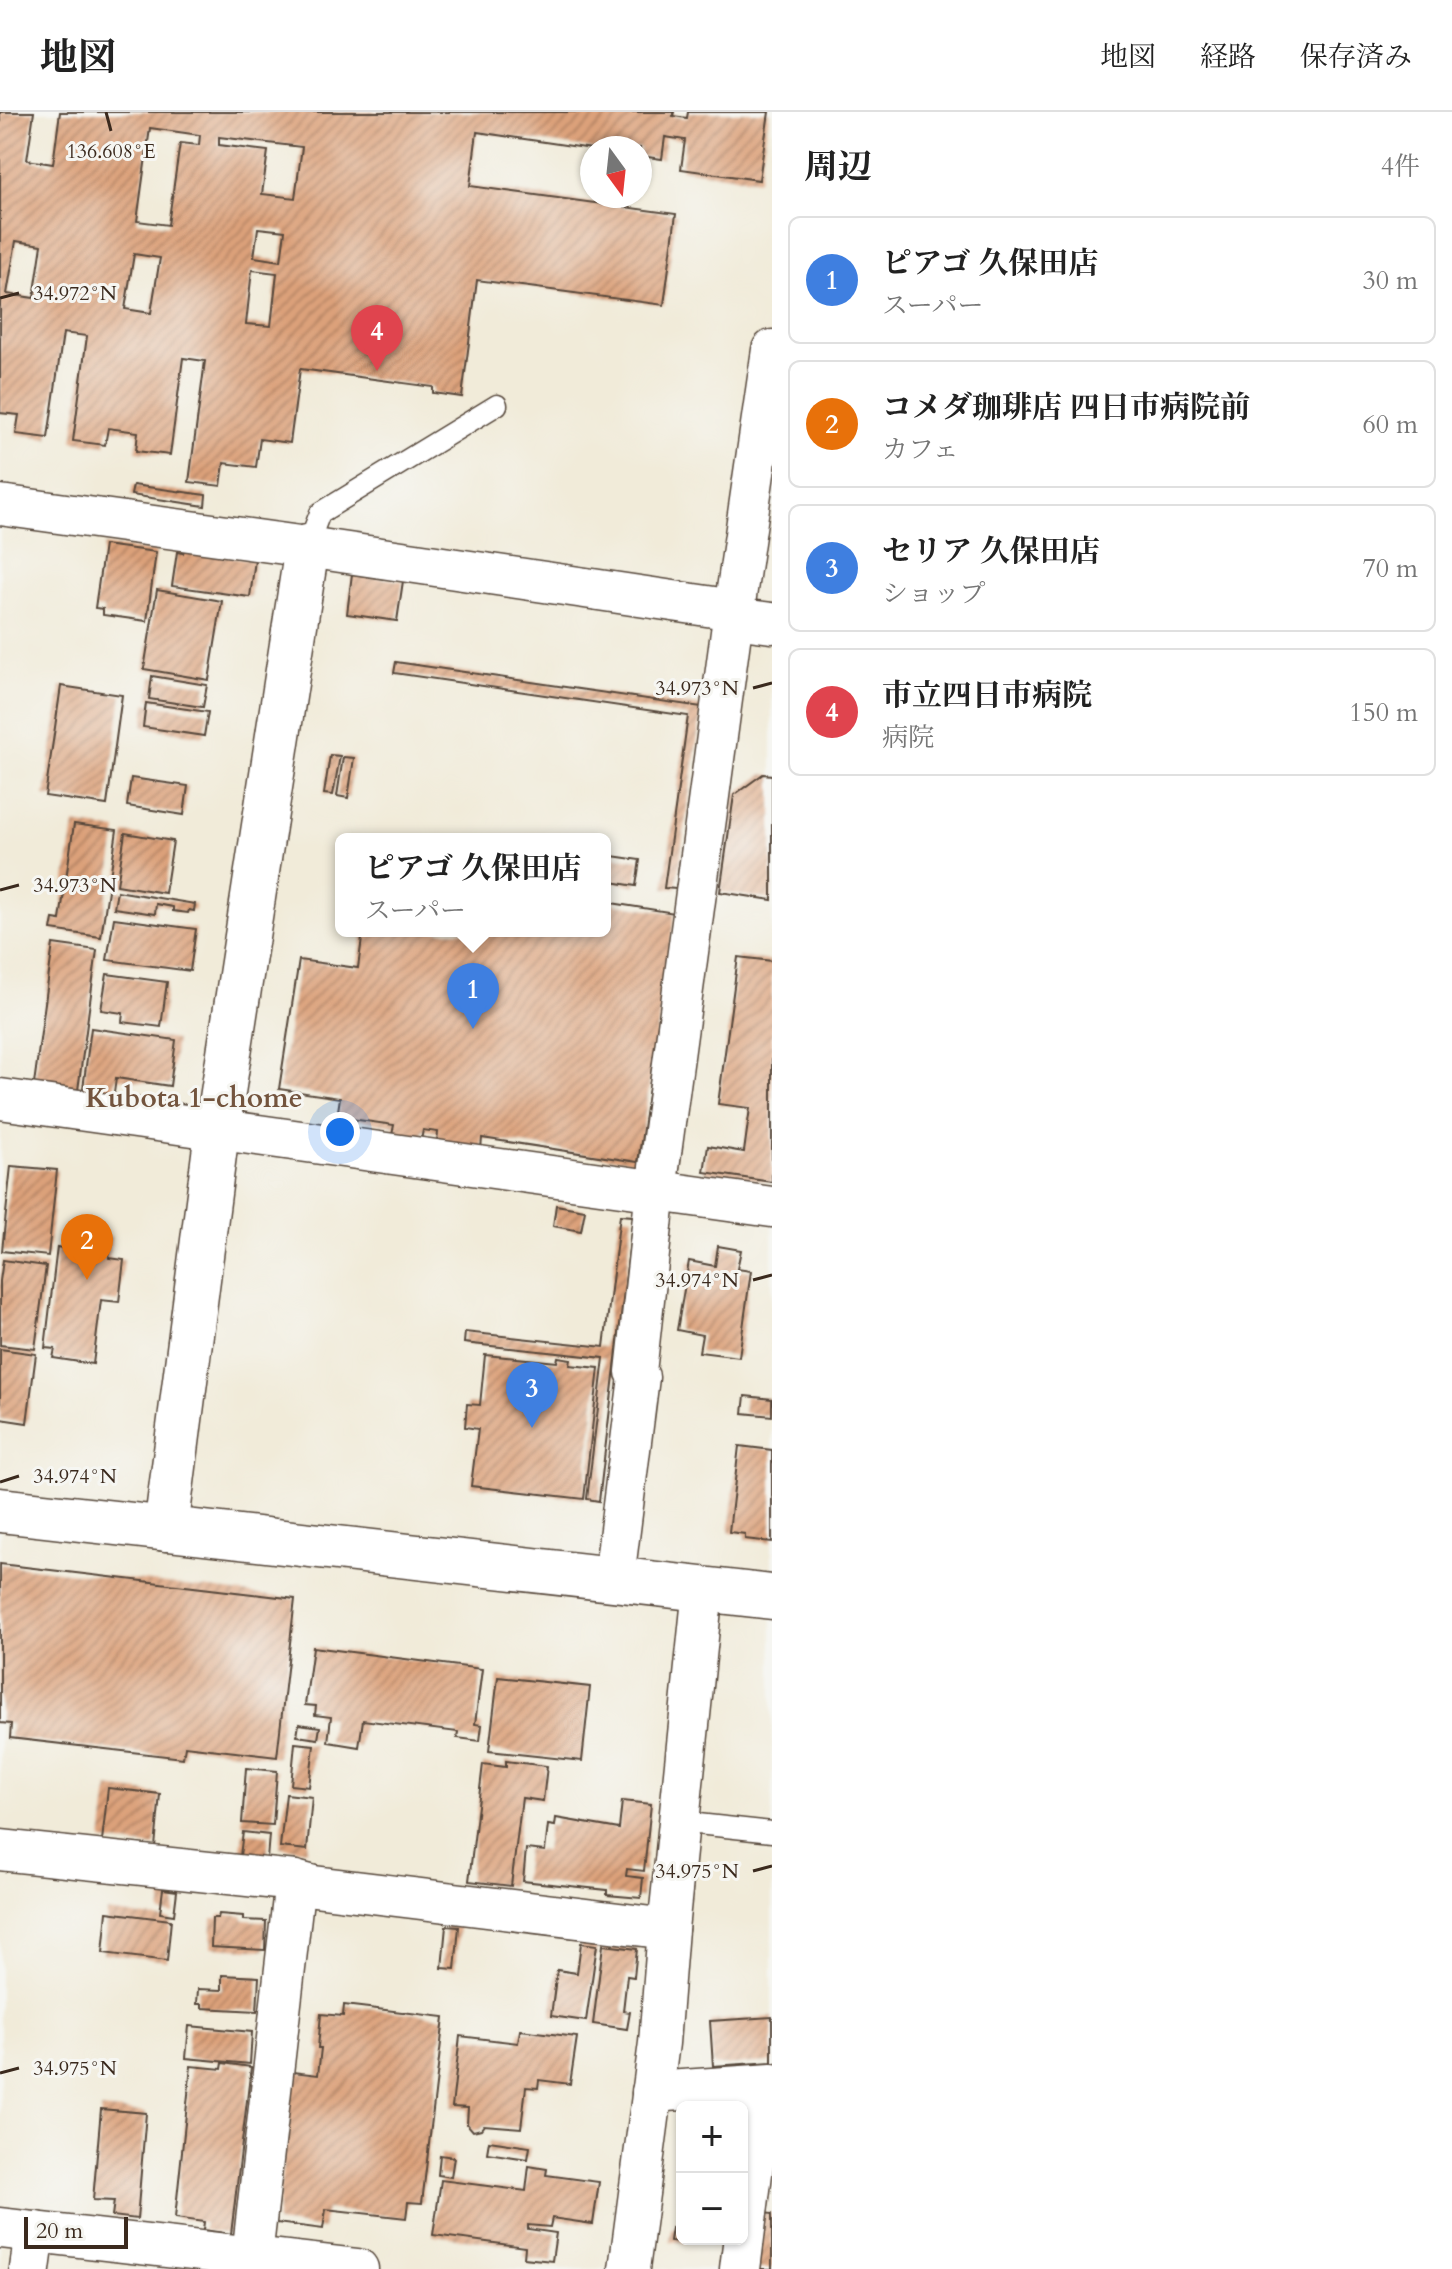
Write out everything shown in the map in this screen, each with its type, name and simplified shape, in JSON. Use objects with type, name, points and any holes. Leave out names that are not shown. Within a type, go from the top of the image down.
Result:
[{"type":"street","points":[[614,1578],[639,1377],[636,1372],[656,1190],[747,617],[772,350]]},
{"type":"street","points":[[0,505],[307,547],[747,617]]},
{"type":"street","points":[[166,1529],[217,1131],[307,547]]},
{"type":"street","points":[[0,1099],[772,1207]]},
{"type":"street","points":[[0,1510],[772,1597]]},
{"type":"street","points":[[629,2269],[659,2043],[703,1589]]},
{"type":"street","points":[[0,1850],[295,1881],[329,1888],[668,1929]]},
{"type":"street","points":[[252,2256],[295,1881]]},
{"type":"street","points":[[652,2092],[768,2084],[740,2269]]},
{"type":"street","points":[[22,2243],[138,2256],[252,2256],[335,2268]]},
{"type":"lane","points":[[307,547],[320,513],[497,405]]},
{"type":"lane","points":[[679,1822],[772,1832]]},
{"type":"building","points":[[0,112],[34,112],[27,160],[53,164],[60,112],[674,112],[673,116],[687,118],[688,112],[769,112],[759,180],[681,169],[685,140],[665,137],[662,159],[652,158],[652,136],[580,136],[580,147],[477,132],[470,186],[580,201],[580,208],[632,208],[676,214],[664,305],[477,280],[462,397],[433,393],[433,387],[300,369],[290,443],[260,439],[256,467],[224,463],[221,486],[189,482],[205,361],[183,358],[170,455],[136,451],[138,432],[108,428],[105,445],[73,441],[87,336],[63,333],[48,438],[16,434],[19,415],[0,413]],"holes":[[[150,128],[200,135],[199,145],[180,143],[168,225],[137,221]],[[219,137],[302,147],[295,198],[262,194],[268,151],[219,145]],[[258,228],[285,231],[281,261],[254,257]],[[16,241],[42,245],[34,298],[7,294]],[[134,254],[160,258],[151,313],[125,309]],[[252,270],[277,273],[271,326],[246,324]]]},
{"type":"building","points":[[133,485],[206,495],[205,506],[131,495]]},
{"type":"building","points":[[104,545],[156,552],[147,621],[103,615],[103,609],[95,608]]},
{"type":"building","points":[[184,550],[255,560],[250,597],[172,586],[177,552],[183,553]]},
{"type":"building","points":[[352,574],[403,581],[397,621],[347,614]]},
{"type":"building","points":[[157,590],[222,601],[209,680],[144,669]]},
{"type":"building","points":[[396,662],[702,707],[676,889],[664,888],[688,716],[394,673]]},
{"type":"building","points":[[152,676],[207,685],[203,707],[149,699]]},
{"type":"building","points":[[61,686],[122,695],[107,805],[45,796]]},
{"type":"building","points":[[146,703],[208,712],[204,736],[143,727]]},
{"type":"building","points":[[330,755],[340,756],[333,795],[324,794]]},
{"type":"building","points":[[343,757],[354,758],[348,798],[337,796]]},
{"type":"building","points":[[763,774],[772,775],[772,900],[720,892],[734,795]]},
{"type":"building","points":[[131,778],[188,786],[184,815],[127,806]]},
{"type":"building","points":[[74,824],[117,830],[101,937],[51,930],[53,919],[60,920]]},
{"type":"building","points":[[125,833],[173,841],[165,893],[117,885]]},
{"type":"building","points":[[611,856],[640,860],[636,886],[611,882]]},
{"type":"building","points":[[117,891],[195,904],[194,911],[173,911],[173,907],[156,904],[155,914],[114,908]]},
{"type":"building","points":[[611,903],[675,913],[638,1162],[482,1138],[481,1149],[437,1142],[438,1132],[423,1130],[421,1140],[392,1135],[394,1125],[337,1117],[340,1098],[279,1089],[299,960],[358,968],[362,937],[611,937]]},
{"type":"building","points":[[114,918],[196,929],[190,971],[107,960]]},
{"type":"building","points":[[53,944],[97,950],[78,1090],[34,1084]]},
{"type":"building","points":[[738,957],[772,961],[772,1182],[704,1172],[708,1146],[744,1152],[750,1108],[718,1104]]},
{"type":"building","points":[[107,974],[167,982],[161,1027],[122,1022],[123,1013],[101,1010]]},
{"type":"building","points":[[91,1028],[176,1040],[170,1086],[116,1078],[113,1100],[82,1096]]},
{"type":"building","points":[[11,1166],[57,1170],[48,1256],[2,1251]]},
{"type":"building","points":[[556,1205],[585,1210],[581,1231],[553,1226]]},
{"type":"building","points":[[620,1215],[633,1216],[599,1501],[587,1499],[604,1358],[464,1343],[465,1332],[604,1347]]},
{"type":"building","points":[[69,1232],[111,1237],[109,1258],[124,1260],[119,1302],[101,1300],[93,1364],[53,1358],[55,1349],[45,1348],[57,1247],[67,1249]]},
{"type":"building","points":[[718,1246],[741,1250],[737,1269],[751,1271],[739,1357],[699,1352],[702,1335],[677,1330],[689,1261],[715,1266]]},
{"type":"building","points":[[3,1260],[46,1266],[35,1349],[0,1345]]},
{"type":"building","points":[[0,1349],[36,1354],[27,1423],[0,1419]]},
{"type":"building","points":[[485,1355],[557,1362],[558,1357],[571,1359],[570,1365],[599,1368],[584,1499],[471,1486],[478,1429],[465,1427],[467,1404],[480,1405]]},
{"type":"building","points":[[745,1396],[772,1399],[772,1416],[743,1413]]},
{"type":"building","points":[[739,1446],[772,1450],[772,1542],[745,1539],[745,1534],[729,1532]]},
{"type":"building","points":[[0,1564],[295,1599],[277,1757],[185,1746],[183,1758],[10,1738],[11,1724],[0,1723]]},
{"type":"building","points":[[313,1647],[482,1669],[475,1724],[482,1725],[480,1741],[457,1738],[458,1732],[363,1720],[359,1747],[328,1742],[331,1717],[315,1715],[316,1706],[305,1705]]},
{"type":"building","points":[[498,1677],[590,1687],[582,1761],[489,1751]]},
{"type":"building","points":[[299,1724],[320,1727],[318,1739],[297,1736]]},
{"type":"building","points":[[295,1743],[314,1745],[309,1787],[291,1785]]},
{"type":"building","points":[[506,1761],[547,1766],[543,1801],[522,1798],[511,1886],[469,1881],[483,1764],[506,1767]]},
{"type":"building","points":[[246,1768],[277,1771],[273,1825],[242,1823]]},
{"type":"building","points":[[108,1788],[160,1794],[155,1847],[102,1841]]},
{"type":"building","points":[[286,1794],[312,1797],[307,1850],[280,1847]]},
{"type":"building","points":[[622,1801],[651,1804],[644,1871],[627,1869],[626,1876],[643,1878],[641,1898],[607,1895],[607,1890],[523,1881],[526,1849],[545,1851],[548,1825],[555,1826],[556,1818],[619,1829]]},
{"type":"building","points":[[243,1832],[269,1835],[267,1859],[240,1856]]},
{"type":"building","points":[[163,1889],[177,1891],[174,1915],[160,1913]]},
{"type":"building","points":[[107,1912],[171,1920],[167,1961],[103,1953]]},
{"type":"building","points":[[219,1914],[266,1921],[265,1950],[211,1947],[212,1918],[218,1918]]},
{"type":"building","points":[[446,1926],[459,1927],[455,1969],[442,1968]]},
{"type":"building","points":[[581,1943],[597,1945],[586,2021],[551,2016],[557,1970],[577,1973]]},
{"type":"building","points":[[603,1945],[637,1949],[634,1977],[627,1976],[623,2011],[630,2012],[627,2029],[593,2024]]},
{"type":"building","points":[[222,1975],[259,1977],[257,2011],[202,2008],[202,2004],[197,2004],[198,1989],[222,1990]]},
{"type":"building","points":[[344,2005],[444,2017],[422,2203],[408,2202],[406,2218],[326,2209],[323,2229],[276,2223],[293,2072],[318,2075],[321,2014],[343,2016]]},
{"type":"building","points":[[772,2017],[772,2062],[713,2066],[710,2021]]},
{"type":"building","points":[[189,2026],[252,2032],[250,2064],[186,2058]]},
{"type":"building","points":[[520,2030],[577,2037],[570,2084],[539,2080],[538,2088],[526,2087],[521,2128],[484,2125],[473,2131],[467,2124],[468,2108],[452,2107],[460,2036],[518,2043]]},
{"type":"building","points":[[223,2063],[251,2067],[231,2234],[203,2230],[204,2222],[175,2218],[191,2066],[222,2069]]},
{"type":"building","points":[[101,2109],[146,2113],[137,2219],[112,2216],[114,2201],[93,2200]]},
{"type":"building","points":[[489,2141],[530,2147],[528,2159],[487,2153]]},
{"type":"building","points":[[440,2155],[454,2157],[451,2177],[438,2175]]},
{"type":"building","points":[[529,2166],[547,2169],[546,2175],[599,2182],[593,2224],[552,2218],[550,2227],[528,2225],[528,2229],[556,2233],[552,2261],[524,2258],[525,2247],[433,2235],[441,2180],[526,2191]]},
{"type":"building","points":[[758,2212],[772,2214],[772,2269],[751,2269]]},
{"type":"building","points":[[672,2228],[676,2229],[676,2242],[670,2241]]},
{"type":"place","name":"市立四日市病院","points":[[377,371]]},
{"type":"place","name":"ピアゴ 久保田店","points":[[473,1029]]},
{"type":"place","name":"コメダ珈琲店 四日市病院前","points":[[87,1280]]},
{"type":"place","name":"セリア 久保田店","points":[[532,1428]]},
{"type":"district","name":"Kubota 1-chome","points":[[194,1098]]}]
